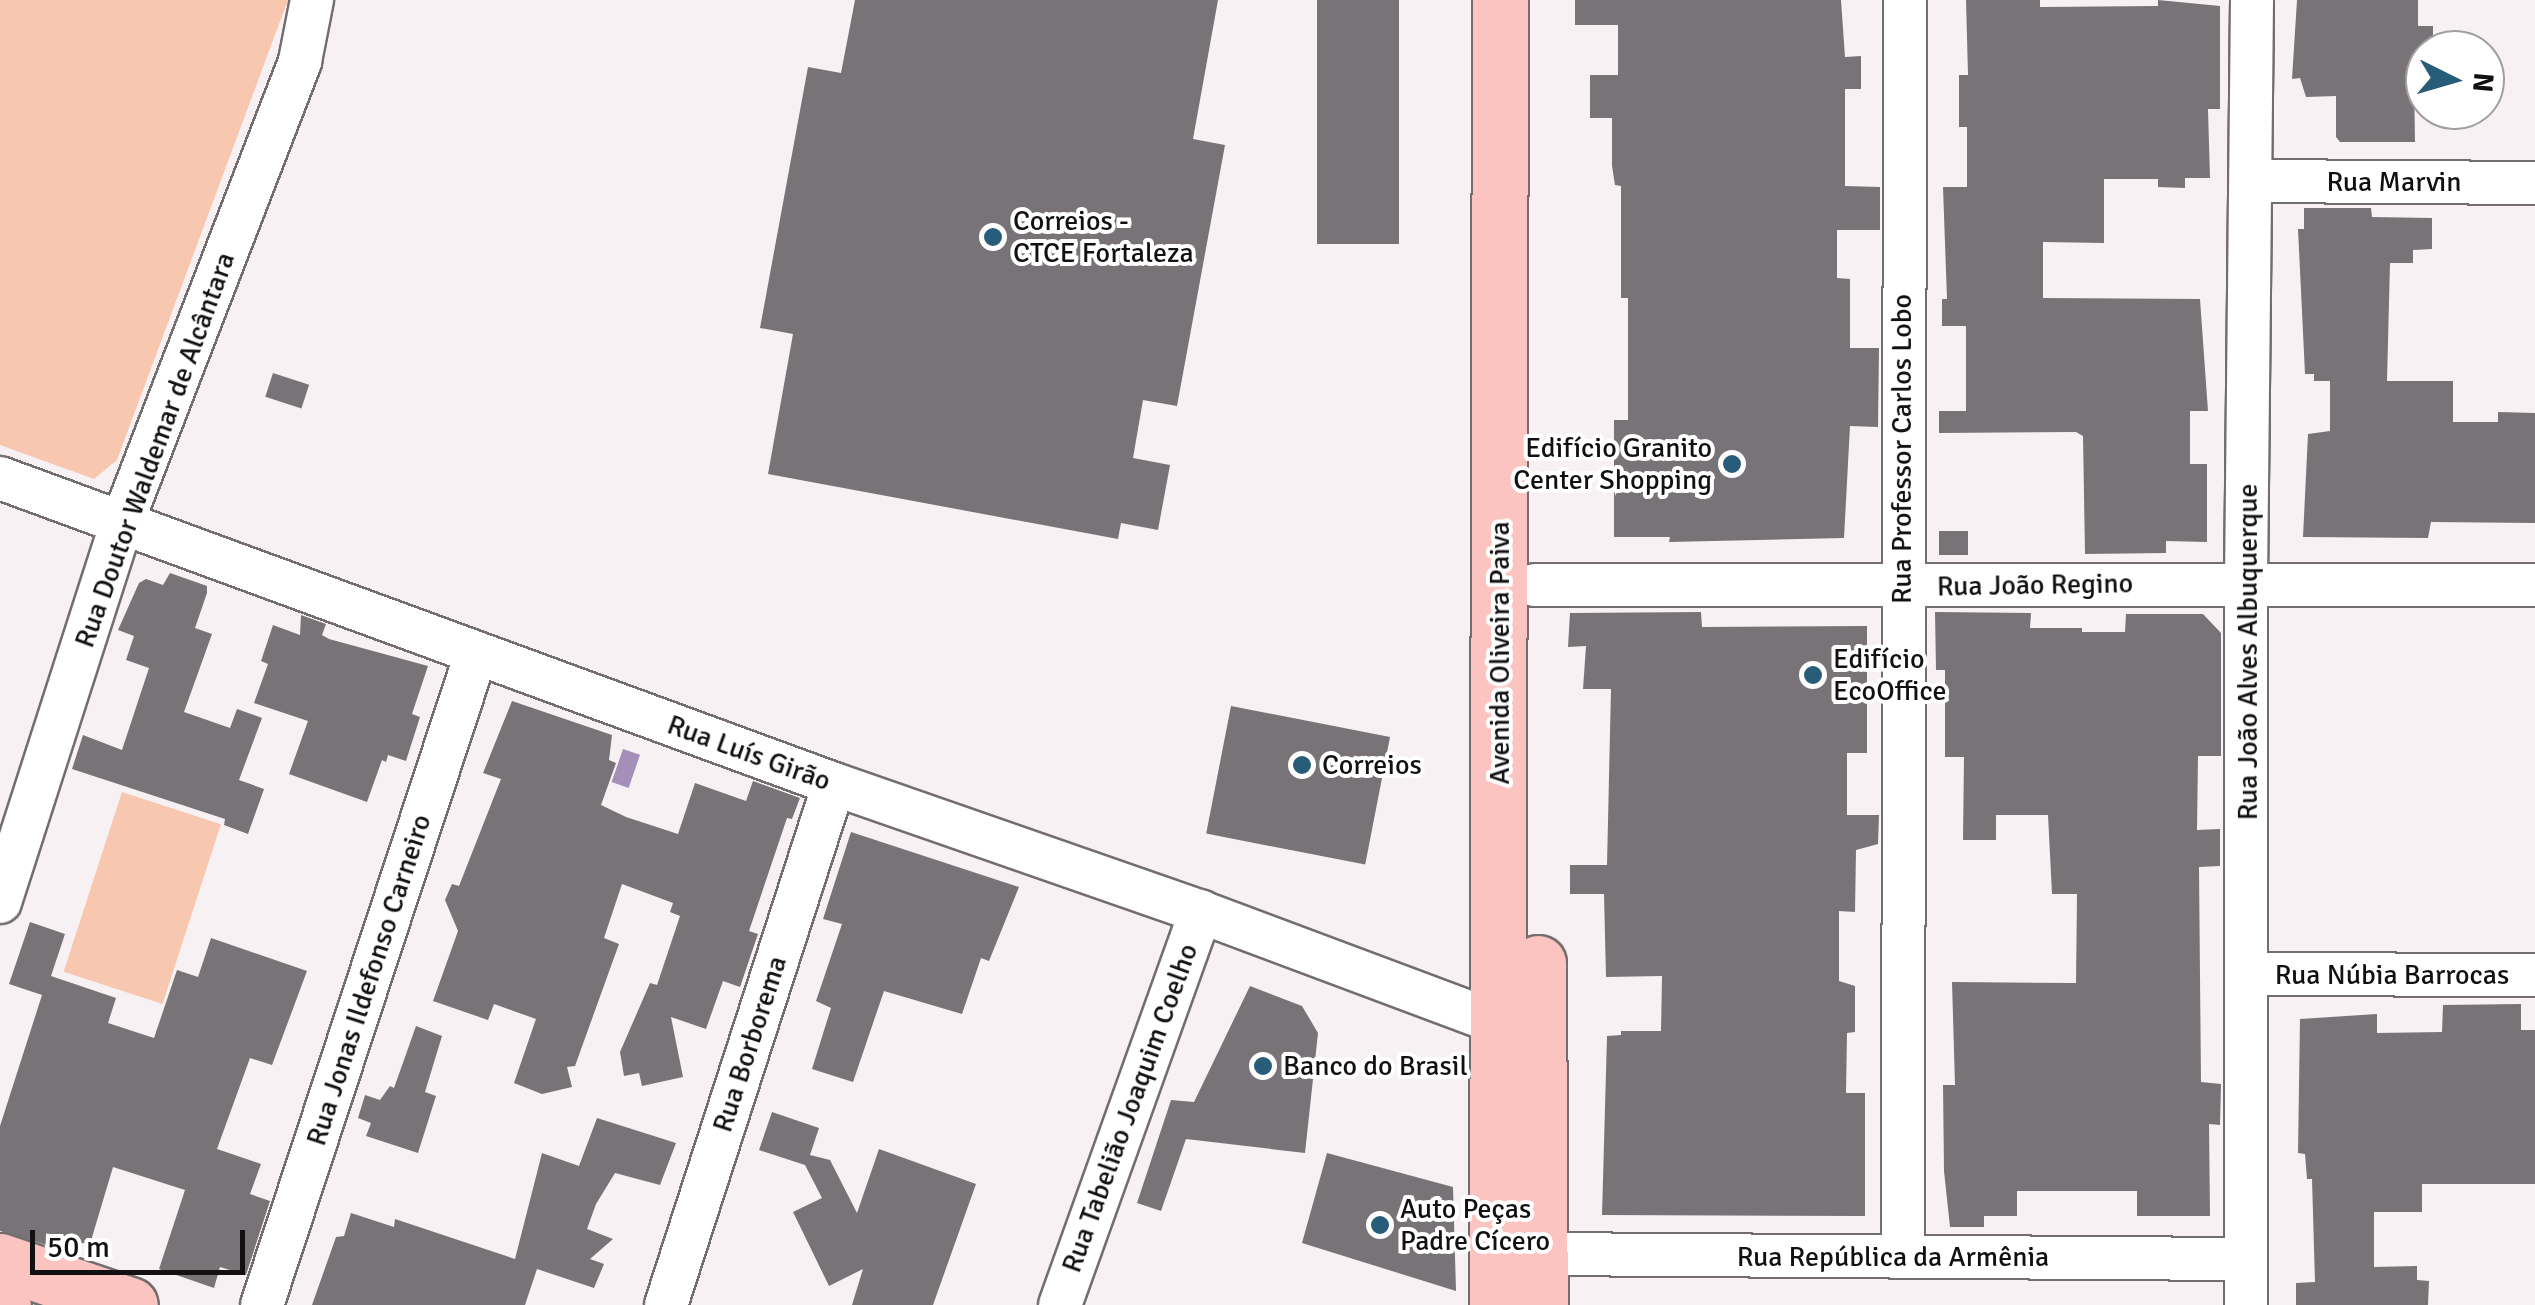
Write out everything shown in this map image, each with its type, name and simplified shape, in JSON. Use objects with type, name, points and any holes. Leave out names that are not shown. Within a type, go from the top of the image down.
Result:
[{"type":"main road","name":"Avenida Oliveira Paiva","points":[[1497,1305],[1500,0]]},
{"type":"main road","name":"Avenida Oliveira Paiva","points":[[1538,0],[1535,585],[1540,1280]]},
{"type":"main road","points":[[0,1260],[130,1305]]},
{"type":"street","name":"Rua Doutor Waldemar de Alcântara","points":[[0,902],[122,523],[300,61],[312,0]]},
{"type":"street","name":"Rua Professor Carlos Lobo","points":[[1903,1257],[1904,0]]},
{"type":"street","name":"Rua João Alves Albuquerque","points":[[2246,1305],[2246,582],[2252,0]]},
{"type":"street","name":"Rua Marvin","points":[[2252,181],[2535,183]]},
{"type":"street","name":"Rua Luís Girão","points":[[0,478],[1500,1024]]},
{"type":"street","name":"Rua João Regino","points":[[1535,585],[2535,585]]},
{"type":"street","name":"Rua Jonas Ildefonso Carneiro","points":[[262,1305],[476,654]]},
{"type":"street","name":"Rua Borborema","points":[[666,1305],[834,784]]},
{"type":"street","name":"Rua Tabelião Joaquim Coelho","points":[[1060,1305],[1201,912]]},
{"type":"street","name":"Rua Núbia Barrocas","points":[[2249,974],[2535,975]]},
{"type":"street","name":"Rua República da Armênia","points":[[1540,1280],[1903,1257],[2246,1259]]},
{"type":"shaded area","points":[[0,0],[288,0],[117,460],[94,479],[0,445]]},
{"type":"shaded area","points":[[623,749],[640,755],[629,788],[612,782]]},
{"type":"shaded area","points":[[122,792],[221,824],[163,1004],[64,972]]},
{"type":"building","name":"Correios - CTCE Fortaleza","points":[[855,0],[1218,0],[1193,139],[1225,145],[1177,406],[1143,400],[1133,458],[1170,465],[1158,530],[1121,523],[1118,539],[768,474],[793,334],[760,328],[808,67],[841,73]]},
{"type":"building","points":[[1317,0],[1399,0],[1399,244],[1317,244]]},
{"type":"building","points":[[1575,0],[1841,0],[1845,57],[1861,56],[1861,89],[1845,89],[1845,186],[1880,187],[1880,230],[1837,230],[1837,278],[1850,279],[1850,348],[1879,348],[1878,427],[1850,426],[1844,538],[1669,542],[1670,537],[1614,537],[1614,420],[1628,420],[1628,298],[1621,298],[1621,186],[1615,185],[1612,166],[1612,118],[1590,118],[1590,75],[1618,75],[1618,25],[1575,25]]},
{"type":"building","points":[[1966,0],[2040,0],[2040,7],[2158,6],[2158,0],[2220,6],[2220,109],[2208,109],[2210,178],[2185,178],[2185,188],[2158,187],[2158,179],[2104,179],[2104,243],[2043,242],[2043,298],[2200,299],[2208,411],[2190,411],[2190,464],[2207,464],[2207,542],[2166,541],[2166,553],[2085,554],[2083,436],[2076,432],[1939,433],[1939,411],[1966,411],[1966,326],[1942,326],[1942,299],[1947,299],[1943,187],[1967,187],[1967,127],[1959,127],[1959,75],[1968,75]]},
{"type":"building","points":[[2297,0],[2418,0],[2418,26],[2433,26],[2433,30],[2405,30],[2405,130],[2415,130],[2415,142],[2340,142],[2336,137],[2336,96],[2306,97],[2300,78],[2292,79]]},
{"type":"building","points":[[2304,208],[2371,208],[2372,217],[2432,218],[2432,249],[2413,250],[2413,263],[2390,263],[2387,381],[2453,381],[2453,422],[2498,422],[2498,412],[2535,413],[2535,523],[2431,522],[2428,538],[2303,537],[2308,434],[2330,431],[2330,381],[2314,381],[2314,374],[2305,374],[2298,229],[2304,229]]},
{"type":"building","points":[[273,373],[309,385],[301,409],[265,397]]},
{"type":"building","points":[[1939,531],[1968,531],[1968,555],[1939,555]]},
{"type":"building","points":[[170,573],[207,586],[195,628],[212,634],[184,712],[230,728],[237,709],[262,718],[239,780],[264,789],[248,834],[224,825],[225,819],[72,769],[83,735],[122,750],[149,668],[126,660],[134,636],[118,630],[139,583],[146,579],[163,585]]},
{"type":"building","points":[[1701,612],[1702,627],[1867,626],[1867,753],[1847,753],[1847,815],[1879,815],[1878,844],[1856,850],[1855,912],[1839,911],[1839,981],[1855,986],[1855,1032],[1847,1033],[1846,1093],[1865,1093],[1865,1216],[1602,1215],[1607,1036],[1621,1035],[1621,1031],[1661,1031],[1662,976],[1606,977],[1604,894],[1570,894],[1570,865],[1607,865],[1611,689],[1583,689],[1586,646],[1568,647],[1570,613]]},
{"type":"building","points":[[1935,612],[2031,613],[2030,628],[2082,628],[2082,632],[2125,632],[2126,614],[2203,614],[2221,633],[2221,756],[2198,756],[2197,830],[2220,829],[2220,866],[2199,867],[2201,1082],[2221,1084],[2220,1125],[2209,1124],[2210,1216],[2137,1216],[2137,1191],[2017,1191],[2017,1216],[1984,1216],[1984,1227],[1950,1227],[1944,1171],[1943,1085],[1955,1085],[1952,982],[2076,983],[2077,894],[2052,894],[2048,815],[1996,815],[1996,840],[1963,840],[1964,757],[1945,757],[1945,670],[1936,670]]},
{"type":"building","points":[[301,615],[326,624],[322,635],[329,639],[428,666],[412,714],[420,717],[406,761],[388,755],[386,762],[382,760],[367,802],[289,774],[308,721],[254,703],[268,664],[261,661],[273,625],[300,635]]},
{"type":"building","points":[[512,701],[612,735],[609,760],[616,763],[601,805],[626,817],[678,834],[695,783],[746,801],[753,781],[800,798],[792,819],[787,818],[749,931],[758,934],[740,987],[723,981],[706,1029],[671,1017],[683,1077],[642,1086],[639,1073],[624,1076],[620,1052],[650,983],[657,985],[680,916],[670,912],[673,903],[622,884],[604,938],[619,944],[575,1066],[567,1067],[572,1087],[542,1094],[514,1083],[536,1019],[494,1004],[488,1020],[433,1001],[458,931],[445,900],[452,884],[459,886],[501,779],[483,773]]},
{"type":"building","name":"Correios","points":[[1231,706],[1390,737],[1365,865],[1206,834]]},
{"type":"building","points":[[851,832],[1019,887],[989,961],[981,958],[962,1014],[884,991],[853,1082],[812,1069],[831,1008],[816,1001],[842,924],[823,919]]},
{"type":"building","points":[[30,922],[65,934],[51,976],[116,998],[108,1023],[154,1038],[177,970],[198,977],[211,938],[307,971],[272,1065],[250,1058],[217,1149],[261,1164],[250,1194],[270,1201],[246,1275],[220,1267],[214,1288],[159,1269],[185,1190],[113,1167],[90,1244],[73,1242],[70,1252],[0,1231],[0,1126],[42,995],[9,984]]},
{"type":"building","name":"Banco do Brasil","points":[[1250,986],[1302,1006],[1318,1033],[1305,1153],[1186,1139],[1161,1211],[1137,1203],[1171,1100],[1194,1102]]},
{"type":"building","points":[[2521,1004],[2521,1030],[2535,1030],[2535,1184],[2422,1184],[2422,1212],[2374,1212],[2374,1267],[2417,1266],[2417,1280],[2429,1281],[2428,1305],[2296,1305],[2296,1283],[2315,1282],[2312,1179],[2307,1179],[2305,1154],[2298,1153],[2300,1019],[2377,1014],[2377,1033],[2442,1032],[2443,1005]]},
{"type":"building","points":[[416,1026],[442,1036],[425,1092],[436,1096],[418,1153],[366,1136],[371,1123],[358,1118],[365,1095],[380,1100],[390,1086],[394,1088]]},
{"type":"building","points":[[772,1112],[819,1128],[810,1155],[830,1160],[857,1213],[879,1149],[976,1184],[933,1305],[852,1305],[863,1269],[829,1286],[793,1212],[822,1198],[805,1165],[759,1150]]},
{"type":"building","points":[[597,1118],[676,1143],[660,1185],[615,1173],[596,1204],[587,1229],[613,1239],[590,1259],[604,1264],[594,1288],[537,1269],[525,1305],[312,1305],[336,1237],[344,1236],[351,1213],[394,1227],[395,1219],[515,1259],[542,1153],[579,1166]]},
{"type":"building","name":"Auto Peças Padre Cícero","points":[[1327,1153],[1453,1187],[1456,1291],[1302,1243]]},
{"type":"place","name":"Correios - CTCE Fortaleza","points":[[993,237]]},
{"type":"place","name":"Edifício Granito Center Shopping","points":[[1732,464]]},
{"type":"place","name":"Edifício EcoOffice","points":[[1813,675]]},
{"type":"place","name":"Correios","points":[[1302,765]]},
{"type":"place","name":"Banco do Brasil","points":[[1263,1066]]},
{"type":"place","name":"Auto Peças Padre Cícero","points":[[1380,1225]]}]
